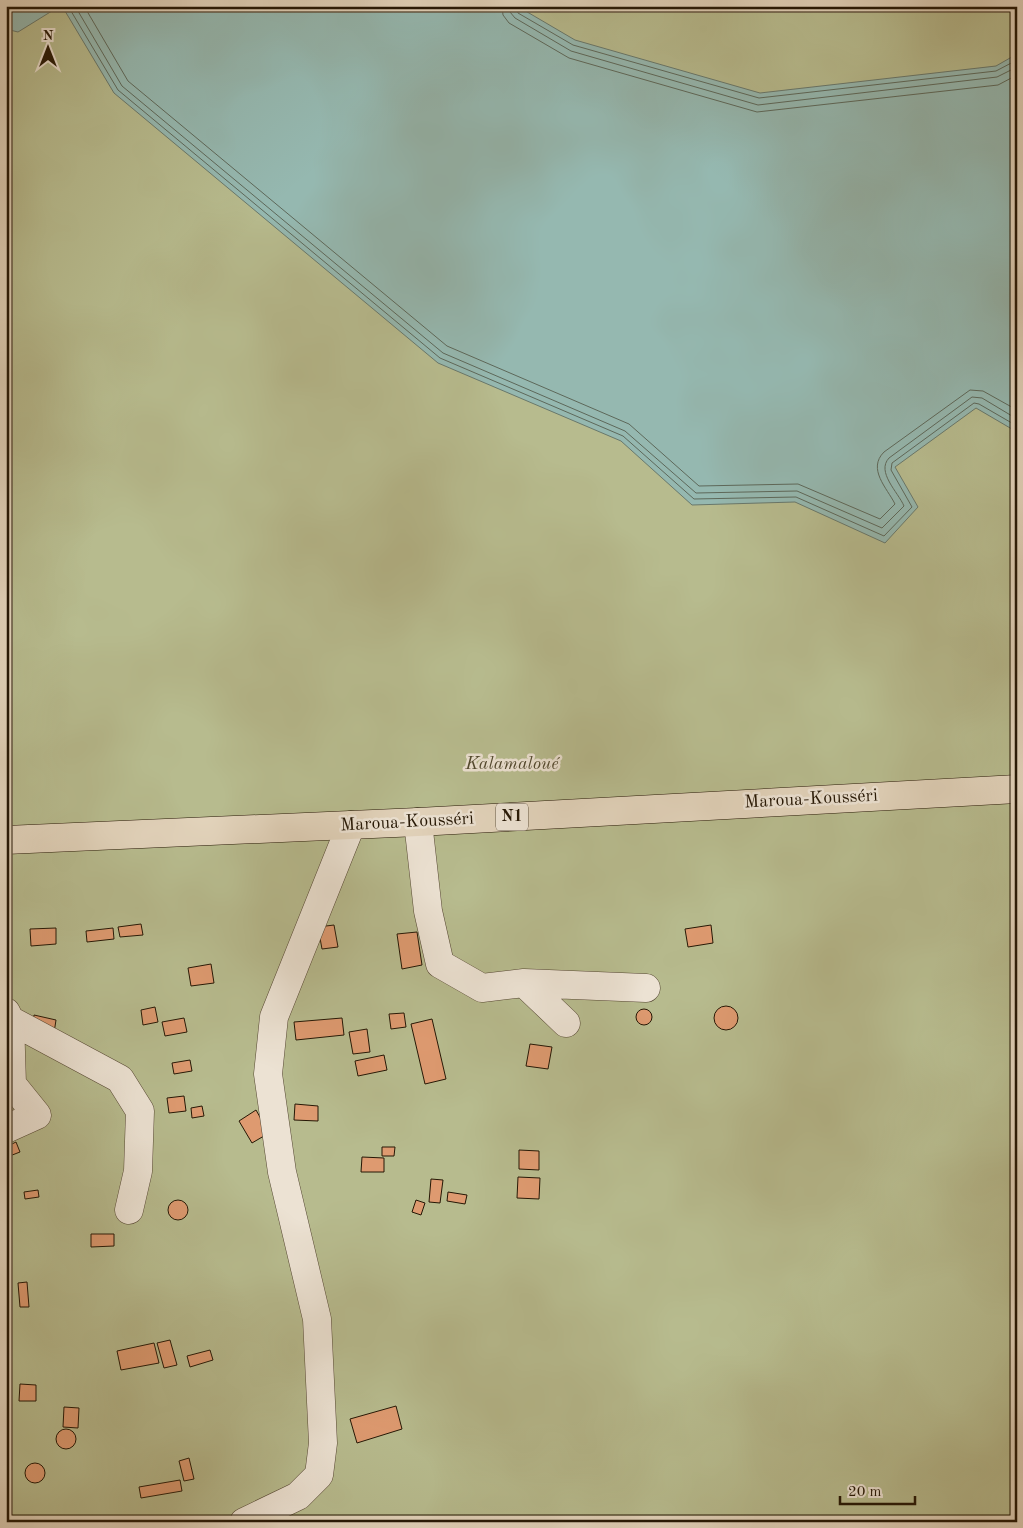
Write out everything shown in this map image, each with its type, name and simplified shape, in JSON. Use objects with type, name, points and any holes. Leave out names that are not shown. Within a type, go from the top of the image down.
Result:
[{"type":"highway","name":"Maroua-Kousséri","points":[[6,840],[418,822],[1017,789]]},
{"type":"street","points":[[418,822],[428,911],[440,964],[482,988],[524,984],[646,988]]},
{"type":"street","points":[[244,1522],[298,1496],[319,1475],[323,1443],[317,1319],[282,1172],[268,1074],[274,1017],[351,825]]},
{"type":"street","points":[[524,984],[566,1023]]},
{"type":"street","points":[[6,1129],[37,1116],[9,1088],[8,1016]]},
{"type":"street","points":[[8,1016],[120,1079],[140,1111],[138,1171],[129,1210]]},
{"type":"green space","name":"Kalamaloué","points":[[6,6],[1017,6],[1017,1522],[6,1522]]},
{"type":"water","points":[[6,6],[60,6],[18,32],[6,29]]},
{"type":"water","points":[[62,6],[517,6],[575,40],[760,93],[996,66],[1017,54],[1017,432],[976,408],[895,467],[918,507],[885,543],[795,502],[692,505],[621,441],[438,363],[114,93]]},
{"type":"building","points":[[141,924],[143,935],[120,937],[118,927]]},
{"type":"building","points":[[334,925],[338,947],[322,949],[318,927]]},
{"type":"building","points":[[711,925],[713,943],[688,947],[685,929]]},
{"type":"building","points":[[56,928],[56,944],[31,946],[30,929]]},
{"type":"building","points":[[113,928],[114,939],[87,942],[86,931]]},
{"type":"building","points":[[417,932],[422,965],[402,969],[397,934]]},
{"type":"building","points":[[211,964],[214,983],[191,986],[188,968]]},
{"type":"building","points":[[726,1006],[731,1007],[737,1013],[737,1023],[731,1029],[726,1030],[721,1029],[715,1023],[714,1018],[715,1013],[721,1007]]},
{"type":"building","points":[[155,1007],[158,1022],[143,1025],[141,1010]]},
{"type":"building","points":[[644,1009],[650,1011],[652,1017],[650,1023],[644,1025],[638,1023],[636,1017],[638,1011]]},
{"type":"building","points":[[404,1013],[406,1027],[391,1029],[389,1014]]},
{"type":"building","points":[[34,1015],[56,1020],[54,1033],[32,1028]]},
{"type":"building","points":[[184,1018],[187,1032],[165,1036],[162,1022]]},
{"type":"building","points":[[342,1018],[344,1035],[296,1040],[294,1022]]},
{"type":"building","points":[[432,1019],[446,1079],[425,1084],[411,1024]]},
{"type":"building","points":[[367,1029],[370,1052],[353,1054],[349,1032]]},
{"type":"building","points":[[530,1044],[552,1047],[548,1069],[526,1066]]},
{"type":"building","points":[[384,1055],[387,1070],[358,1076],[355,1061]]},
{"type":"building","points":[[190,1060],[192,1071],[174,1074],[172,1063]]},
{"type":"building","points":[[184,1096],[186,1111],[169,1113],[167,1098]]},
{"type":"building","points":[[295,1104],[318,1106],[318,1121],[294,1120]]},
{"type":"building","points":[[202,1106],[204,1116],[192,1118],[191,1108]]},
{"type":"building","points":[[256,1110],[269,1133],[252,1143],[239,1121]]},
{"type":"building","points":[[16,1142],[20,1152],[7,1157],[6,1147]]},
{"type":"building","points":[[382,1147],[395,1147],[394,1156],[382,1156]]},
{"type":"building","points":[[519,1150],[539,1151],[539,1170],[519,1169]]},
{"type":"building","points":[[362,1157],[384,1158],[384,1172],[361,1172]]},
{"type":"building","points":[[518,1177],[540,1178],[539,1199],[517,1198]]},
{"type":"building","points":[[431,1179],[443,1180],[440,1203],[429,1202]]},
{"type":"building","points":[[38,1190],[39,1197],[25,1199],[24,1192]]},
{"type":"building","points":[[448,1192],[467,1195],[465,1204],[447,1201]]},
{"type":"building","points":[[174,1200],[182,1200],[188,1206],[188,1214],[182,1220],[174,1220],[168,1214],[168,1206]]},
{"type":"building","points":[[416,1200],[425,1203],[421,1215],[412,1212]]},
{"type":"building","points":[[91,1234],[114,1234],[114,1246],[91,1247]]},
{"type":"building","points":[[27,1282],[29,1307],[20,1307],[18,1283]]},
{"type":"building","points":[[170,1340],[177,1365],[164,1368],[157,1343]]},
{"type":"building","points":[[154,1343],[159,1363],[121,1370],[117,1351]]},
{"type":"building","points":[[210,1350],[213,1360],[190,1367],[187,1356]]},
{"type":"building","points":[[20,1384],[36,1385],[36,1401],[19,1401]]},
{"type":"building","points":[[396,1406],[402,1429],[357,1443],[350,1419]]},
{"type":"building","points":[[64,1407],[79,1408],[78,1428],[63,1427]]},
{"type":"building","points":[[66,1429],[73,1432],[76,1439],[73,1446],[66,1449],[59,1446],[56,1439],[59,1432]]},
{"type":"building","points":[[189,1458],[194,1479],[184,1481],[179,1461]]},
{"type":"building","points":[[35,1463],[42,1466],[45,1473],[42,1480],[35,1483],[28,1480],[25,1473],[28,1466]]},
{"type":"building","points":[[180,1480],[182,1491],[141,1498],[139,1487]]}]
